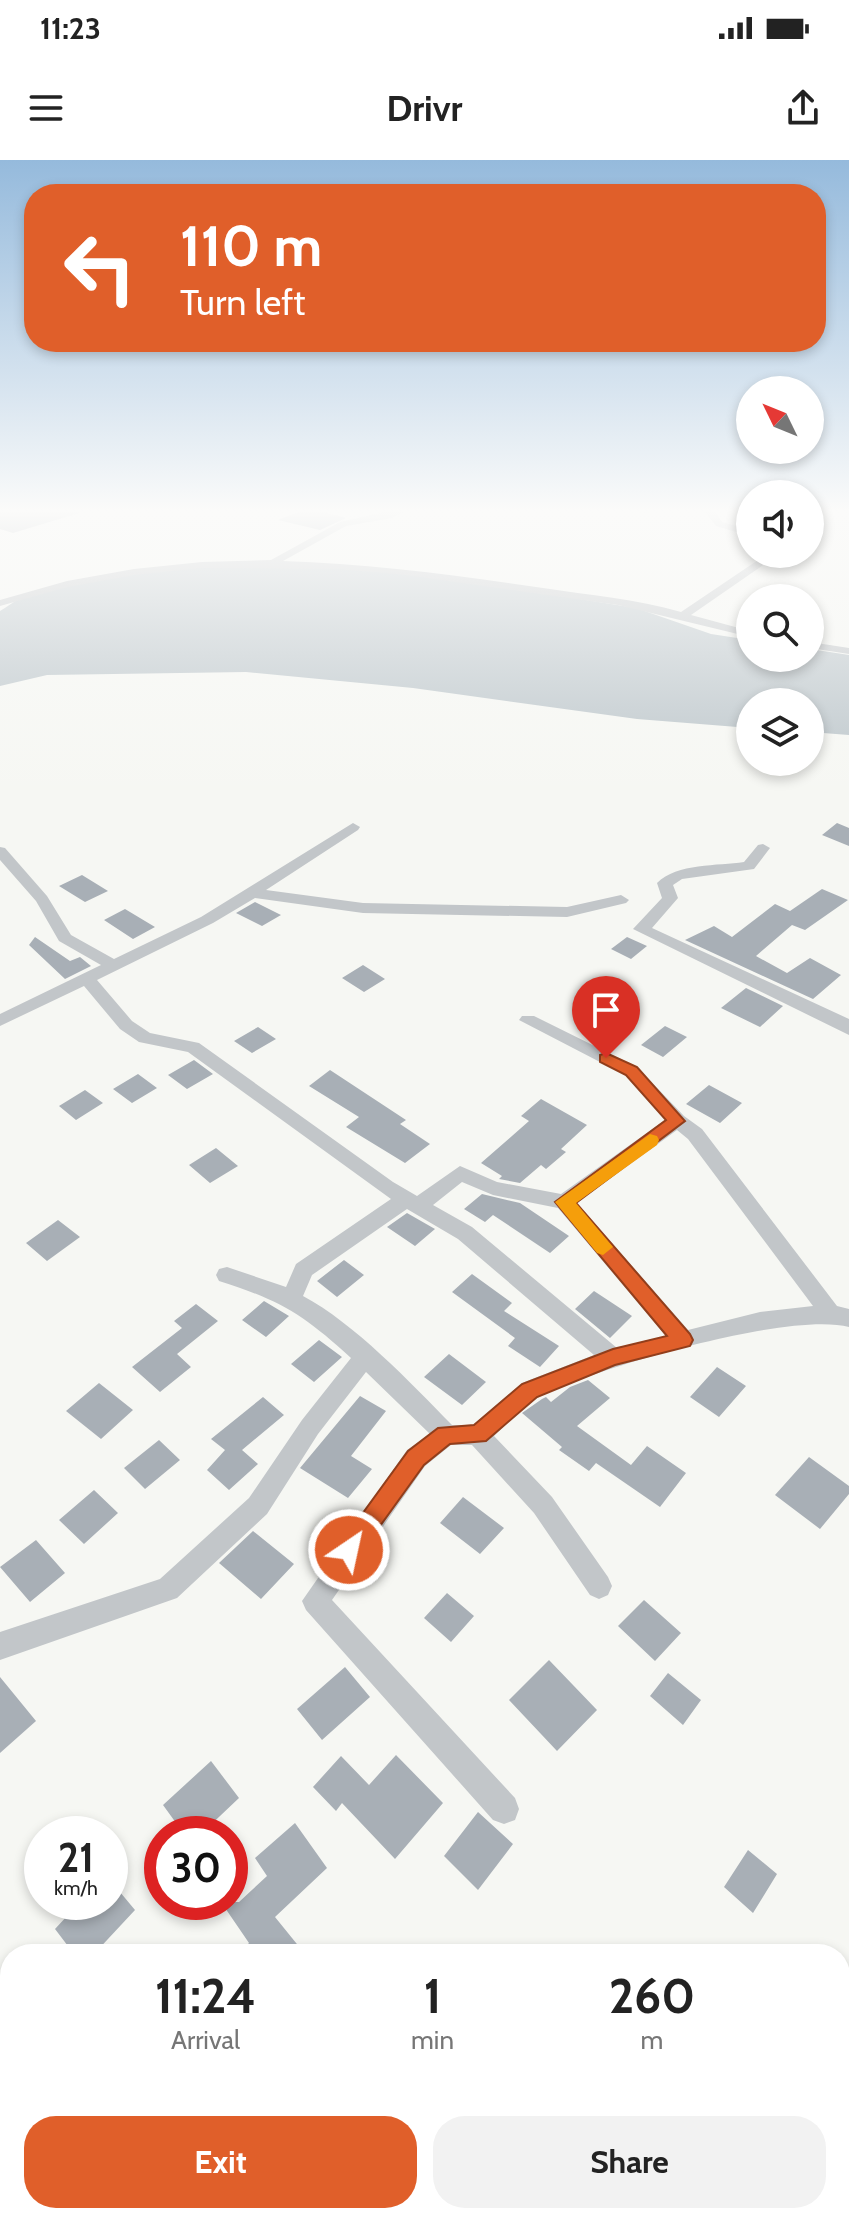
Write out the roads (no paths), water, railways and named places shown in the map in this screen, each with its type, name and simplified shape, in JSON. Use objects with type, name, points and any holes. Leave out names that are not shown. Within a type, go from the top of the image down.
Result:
[{"type":"street","points":[[641,605],[736,630]]},
{"type":"street","points":[[682,616],[698,605]]},
{"type":"street","points":[[824,647],[849,651]]},
{"type":"street","points":[[0,1021],[207,920],[353,827]]},
{"type":"street","points":[[763,848],[749,866],[678,875],[665,883],[670,898],[655,918],[641,929],[721,965],[774,995],[843,1023],[849,1029]]},
{"type":"street","points":[[0,851],[42,899],[65,938],[114,966]]},
{"type":"street","points":[[252,893],[363,908],[551,912],[567,912],[621,900]]},
{"type":"street","points":[[87,979],[126,1025],[145,1038],[193,1047],[386,1187],[465,1233],[613,1358]]},
{"type":"street","points":[[528,1020],[631,1071],[677,1121],[695,1134],[840,1315]]},
{"type":"street","points":[[564,1202],[677,1121]]},
{"type":"street","points":[[291,1300],[304,1270],[460,1173],[493,1188],[564,1202],[683,1340]]},
{"type":"street","points":[[227,1275],[269,1288],[317,1314],[446,1435]]},
{"type":"street","points":[[504,1809],[315,1601],[416,1458],[446,1435],[478,1435],[530,1390],[613,1358],[760,1321],[840,1315]]},
{"type":"street","points":[[0,1646],[168,1589],[258,1506],[310,1427],[365,1357]]},
{"type":"street","points":[[478,1435],[543,1505],[599,1586]]}]
